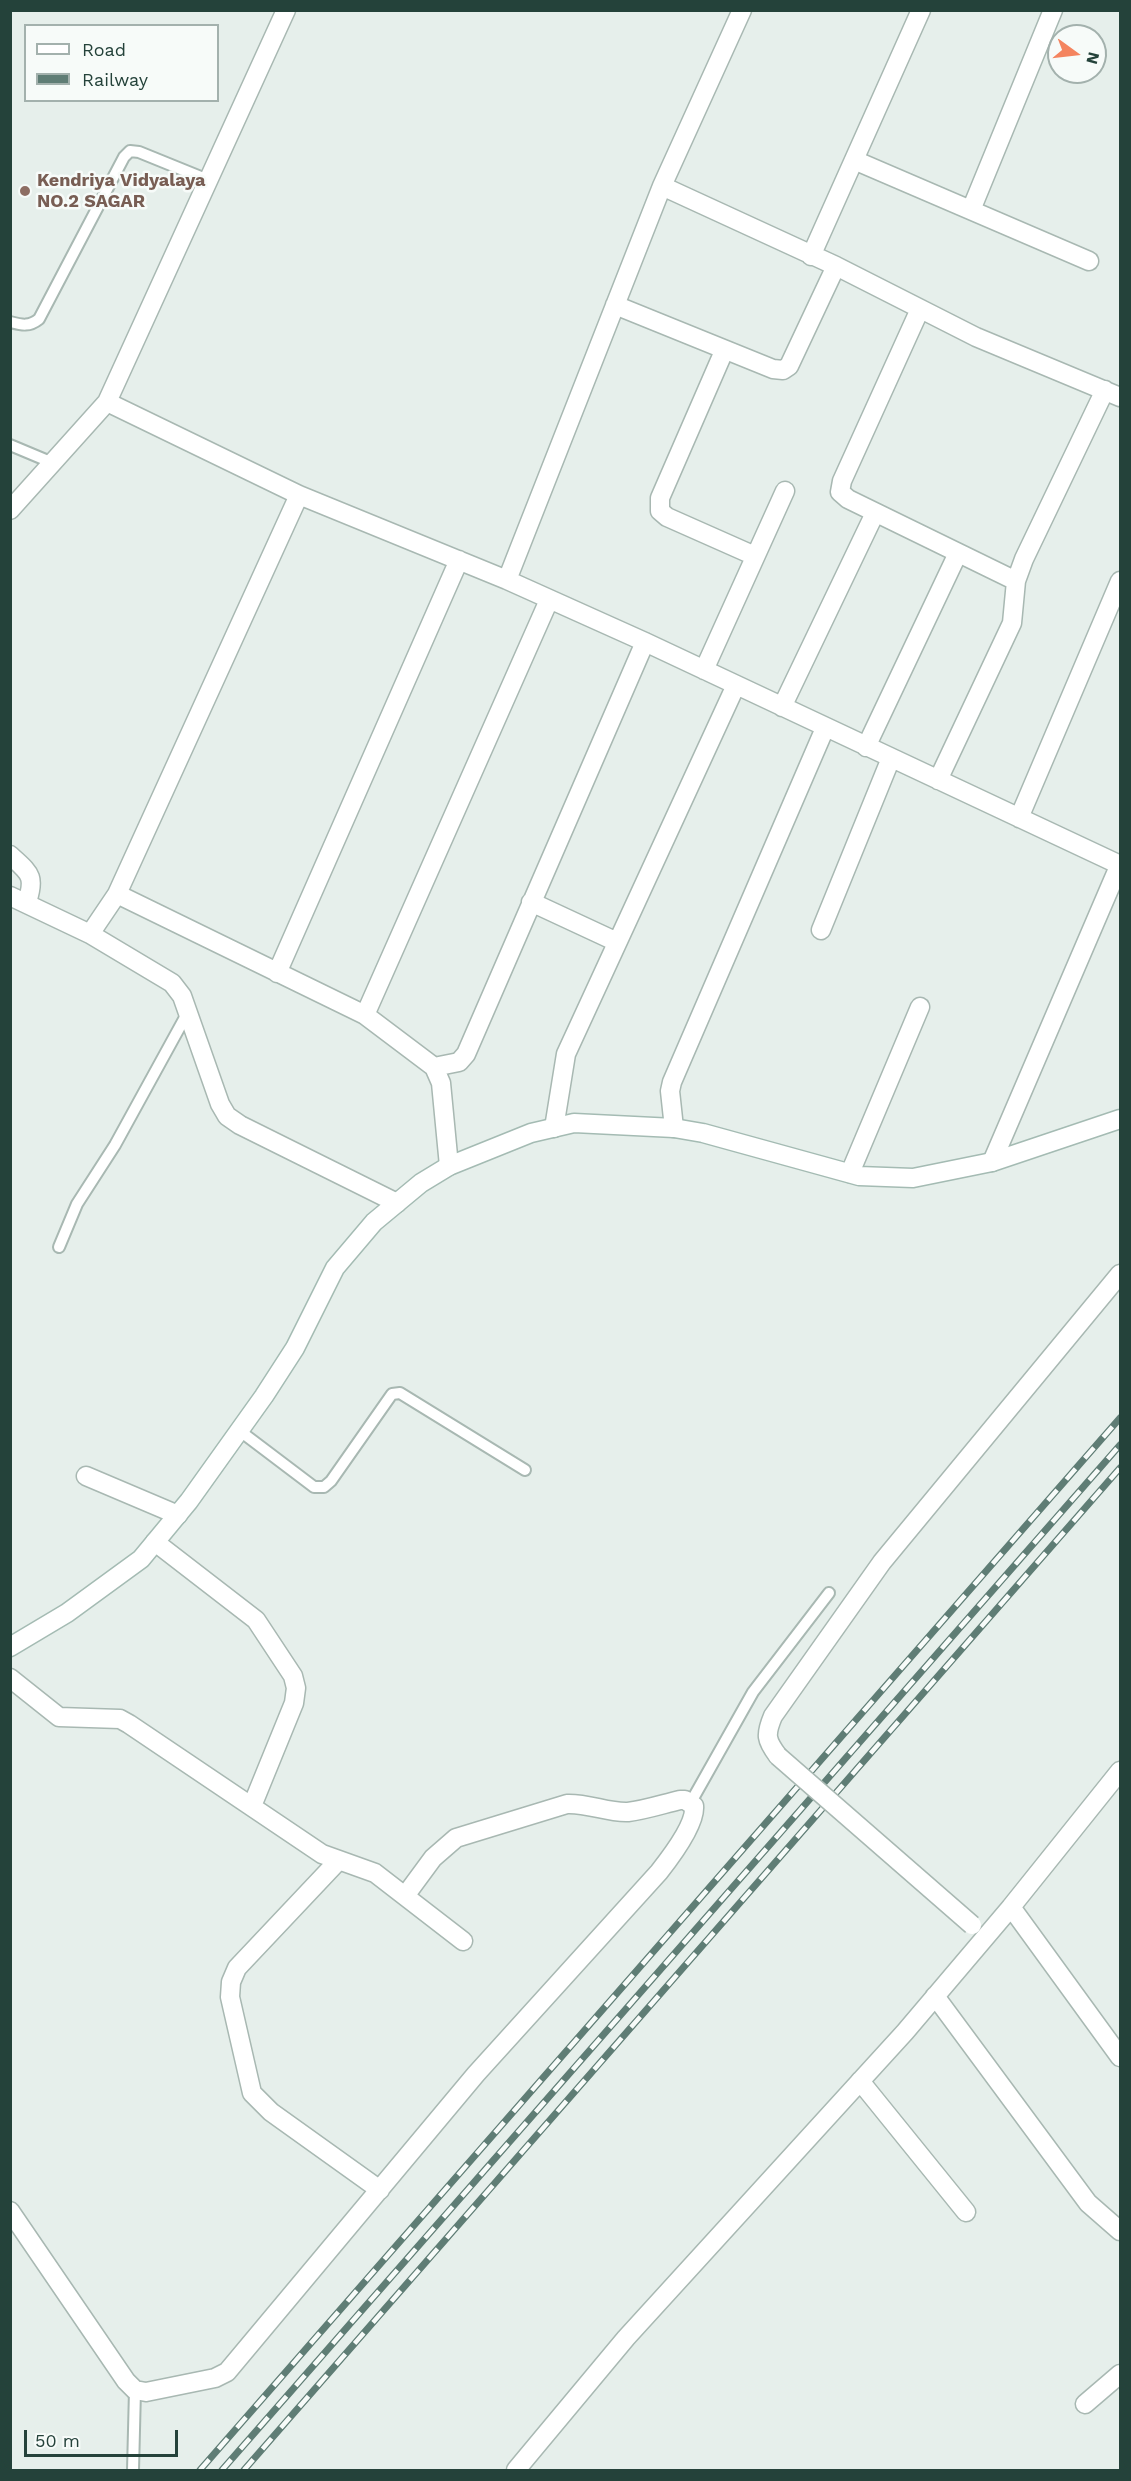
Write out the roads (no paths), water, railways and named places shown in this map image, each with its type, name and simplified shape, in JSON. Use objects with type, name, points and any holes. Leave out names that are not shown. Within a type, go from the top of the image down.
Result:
[{"type":"street","points":[[10,510],[107,402],[286,10]]},
{"type":"street","points":[[507,580],[662,186],[742,10]]},
{"type":"street","points":[[811,256],[921,10]]},
{"type":"street","points":[[971,210],[1053,10]]},
{"type":"street","points":[[854,160],[1089,261]]},
{"type":"street","points":[[662,186],[836,266],[976,337],[1113,394],[1016,581],[1012,623],[938,780]]},
{"type":"street","points":[[615,305],[724,351],[773,369],[783,370],[789,366],[836,266]]},
{"type":"street","points":[[920,309],[842,481],[840,492],[848,499],[875,513],[1016,581]]},
{"type":"street","points":[[724,351],[660,498],[660,511],[667,517],[755,556]]},
{"type":"street","points":[[107,402],[299,495],[507,580],[645,642],[1120,864],[992,1162]]},
{"type":"street","points":[[704,670],[785,491]]},
{"type":"street","points":[[90,934],[117,894],[299,495]]},
{"type":"street","points":[[782,707],[875,513]]},
{"type":"street","points":[[866,747],[958,553]]},
{"type":"street","points":[[277,973],[459,560]]},
{"type":"street","points":[[1019,818],[1120,581]]},
{"type":"street","points":[[365,1015],[549,600]]},
{"type":"street","points":[[434,1067],[459,1062],[465,1054],[645,642]]},
{"type":"street","points":[[554,1128],[567,1054],[736,685]]},
{"type":"street","points":[[674,1128],[670,1090],[672,1082],[825,728]]},
{"type":"street","points":[[821,930],[891,758]]},
{"type":"street","points":[[10,855],[28,872],[33,885],[19,898],[90,934],[163,976],[182,996],[220,1104],[227,1116],[240,1125],[397,1203]]},
{"type":"street","points":[[117,894],[365,1015],[434,1067],[441,1083],[449,1166]]},
{"type":"street","points":[[531,902],[617,942]]},
{"type":"street","points":[[850,1173],[920,1007]]},
{"type":"street","points":[[10,1647],[68,1612],[141,1559],[178,1515],[240,1431],[295,1348],[335,1268],[374,1222],[421,1183],[449,1166],[531,1133],[574,1123],[674,1128],[703,1133],[859,1176],[913,1178],[992,1162],[1119,1118]]},
{"type":"street","points":[[979,1930],[778,1756],[769,1744],[767,1731],[773,1716],[890,1552],[1120,1274]]},
{"type":"street","points":[[86,1476],[178,1515]]},
{"type":"street","points":[[155,1542],[256,1620],[293,1676],[296,1688],[294,1703],[252,1806]]},
{"type":"street","points":[[10,1678],[60,1717],[120,1719],[129,1724],[322,1854],[375,1873],[463,1941]]},
{"type":"street","points":[[516,2470],[626,2338],[935,1996],[979,1930],[1011,1907],[1119,1777]]},
{"type":"street","points":[[10,2211],[126,2381],[135,2390],[146,2392],[215,2378],[227,2372],[476,2074],[659,1872],[692,1819],[694,1812],[691,1802],[680,1800],[628,1812],[610,1811],[581,1803],[567,1804],[456,1838],[433,1858],[405,1896]]},
{"type":"street","points":[[338,1861],[237,1968],[231,1982],[230,1997],[252,2093],[272,2112],[380,2190]]},
{"type":"street","points":[[1011,1907],[1120,2057]]},
{"type":"street","points":[[935,1996],[1088,2203],[1120,2231]]},
{"type":"street","points":[[860,2081],[966,2212]]},
{"type":"street","points":[[1085,2404],[1120,2374]]},
{"type":"lane","points":[[10,322],[33,325],[39,319],[124,158],[130,152],[139,152],[208,180]]},
{"type":"lane","points":[[10,446],[53,464]]},
{"type":"lane","points":[[59,1247],[77,1204],[115,1144],[188,1012]]},
{"type":"lane","points":[[240,1431],[314,1486],[324,1486],[331,1481],[392,1394],[400,1393],[525,1470]]},
{"type":"lane","points":[[691,1802],[753,1692],[829,1593]]},
{"type":"lane","points":[[133,2470],[135,2390]]},
{"type":"railway","points":[[200,2470],[1120,1418]]},
{"type":"railway","points":[[222,2470],[1120,1445]]},
{"type":"railway","points":[[244,2470],[1120,1468]]},
{"type":"place","name":"Kendriya Vidyalaya NO.2 SAGAR","points":[[25,191]]}]
